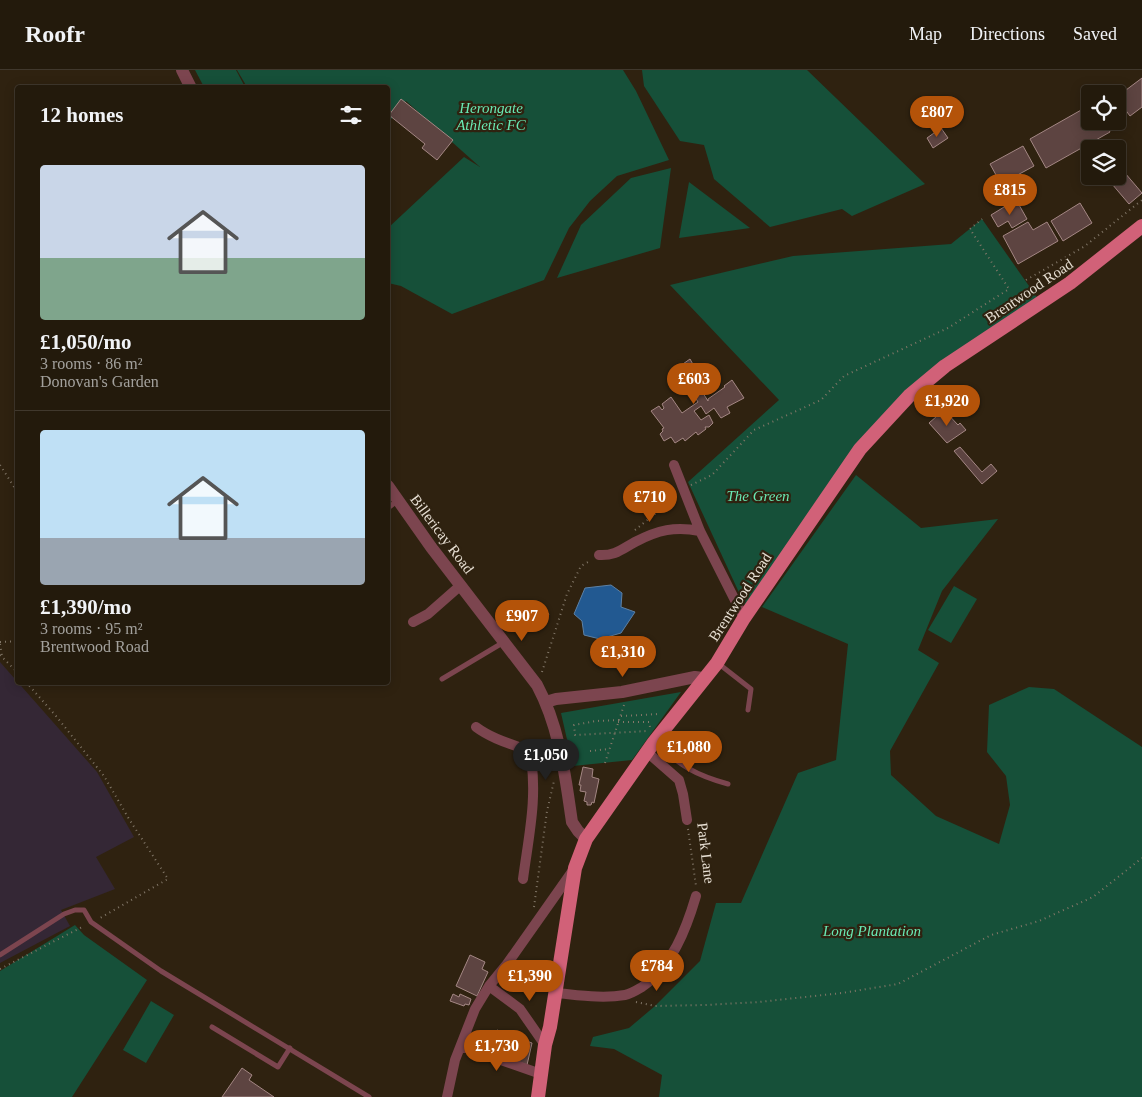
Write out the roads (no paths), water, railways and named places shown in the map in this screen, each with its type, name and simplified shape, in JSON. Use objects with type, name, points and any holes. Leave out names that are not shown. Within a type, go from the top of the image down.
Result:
[{"type":"main road","name":"Brentwood Road","points":[[538,1097],[575,868],[586,839],[650,747],[703,678],[717,663],[744,618],[860,449],[909,396],[946,366],[1070,283],[1142,226]]},
{"type":"street","points":[[182,70],[190,85]]},
{"type":"street","points":[[674,465],[700,531],[744,618]]},
{"type":"street","name":"Billericay Road","points":[[392,504],[460,585],[537,686],[546,702],[560,745],[572,822],[586,839]]},
{"type":"street","points":[[599,555],[616,554],[636,542],[666,529],[683,527],[700,531]]},
{"type":"street","points":[[413,622],[428,614],[460,585]]},
{"type":"street","points":[[546,702],[556,699],[622,692],[703,678]]},
{"type":"street","points":[[476,726],[494,737],[530,751],[560,745]]},
{"type":"street","name":"Park Lane","points":[[650,747],[679,780],[687,820]]},
{"type":"street","points":[[522,879],[534,800],[533,767],[530,751]]},
{"type":"street","points":[[447,1097],[455,1060],[475,1009],[489,986],[507,964],[575,868]]},
{"type":"street","name":"Park Lane","points":[[556,993],[609,997],[627,995],[652,980],[674,951],[684,932],[696,896]]},
{"type":"street","points":[[489,986],[520,1009],[545,1045]]},
{"type":"street","points":[[461,1046],[541,1074]]},
{"type":"lane","points":[[442,679],[504,642]]},
{"type":"lane","points":[[717,663],[751,689],[748,710]]},
{"type":"lane","points":[[650,747],[696,774],[728,784]]},
{"type":"lane","points":[[0,955],[64,914],[75,910],[84,910],[91,922],[160,971],[369,1097]]},
{"type":"lane","points":[[212,1026],[278,1067],[290,1048]]},
{"type":"water","points":[[611,585],[622,593],[621,607],[635,612],[621,633],[600,639],[584,635],[582,621],[574,614],[585,588]]},
{"type":"park label","name":"Herongate Athletic FC","points":[[491,116]]},
{"type":"park label","name":"The Green","points":[[758,496]]},
{"type":"park label","name":"Long Plantation","points":[[872,931]]}]
